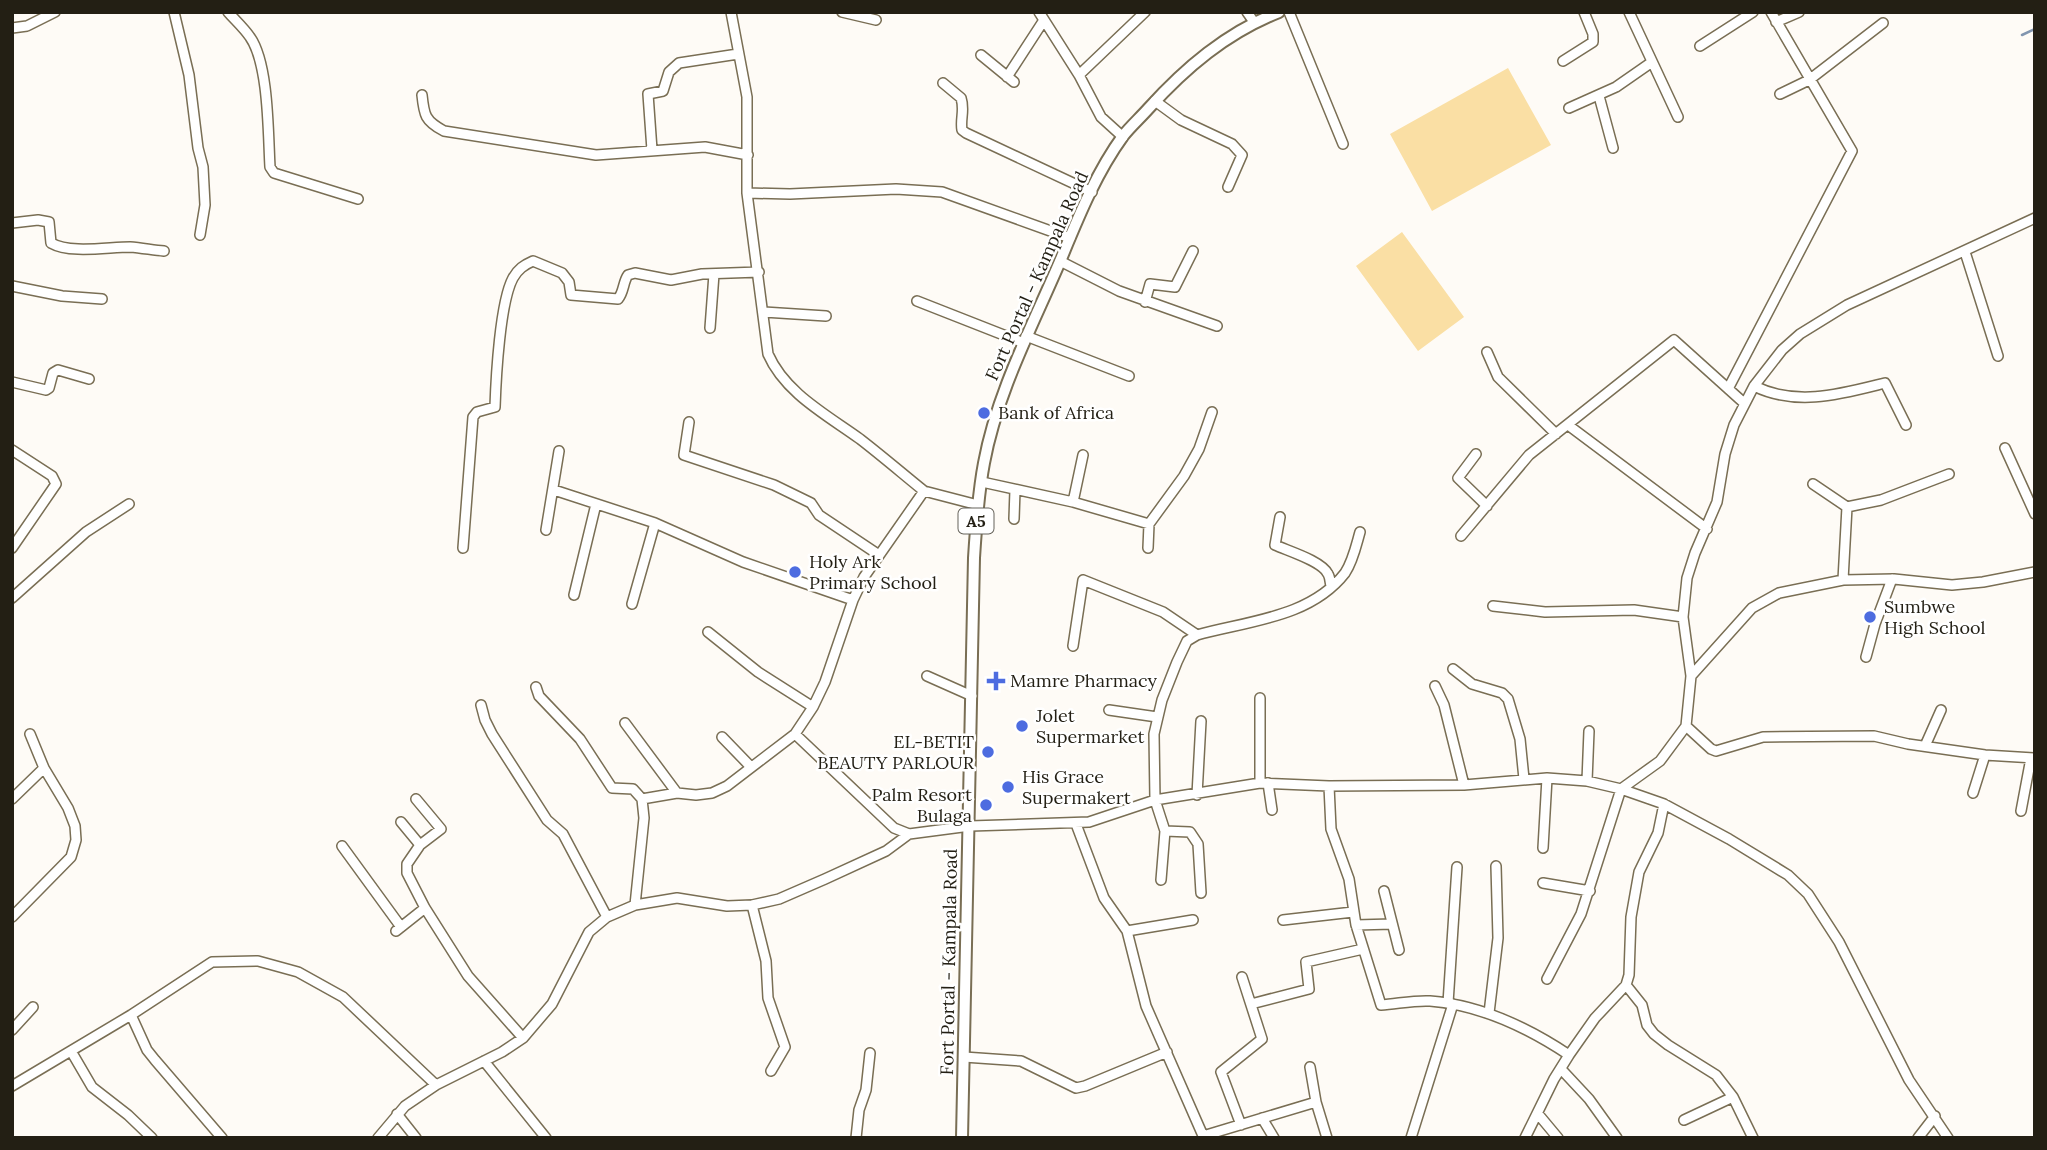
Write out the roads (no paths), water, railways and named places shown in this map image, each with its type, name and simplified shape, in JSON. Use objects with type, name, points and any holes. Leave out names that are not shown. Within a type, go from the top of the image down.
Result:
[{"type":"main road","name":"Fort Portal - Kampala Road","points":[[962,1138],[974,558],[984,463],[996,418],[1025,339],[1070,238],[1123,137],[1160,93],[1250,15],[1279,12]]},
{"type":"street","points":[[12,28],[27,26],[55,12]]},
{"type":"street","points":[[174,12],[189,75],[203,167],[205,205],[200,235]]},
{"type":"street","points":[[228,12],[252,39],[259,62],[265,88],[270,167],[274,173],[358,199]]},
{"type":"street","points":[[731,12],[747,97],[747,193],[768,354],[778,373],[813,406],[860,439],[924,491],[978,505]]},
{"type":"street","points":[[842,12],[876,20]]},
{"type":"street","points":[[1079,75],[1144,12]]},
{"type":"street","points":[[1289,12],[1343,144]]},
{"type":"street","points":[[1563,61],[1593,42],[1593,34],[1584,12]]},
{"type":"street","points":[[1629,12],[1678,117]]},
{"type":"street","points":[[1700,46],[1753,12]]},
{"type":"street","points":[[1728,387],[1852,151],[1771,12]]},
{"type":"street","points":[[1776,22],[1799,12]]},
{"type":"street","points":[[1041,16],[1079,75],[1101,117],[1123,137]]},
{"type":"street","points":[[981,55],[1010,80],[1041,16]]},
{"type":"street","points":[[1780,94],[1810,80],[1884,23]]},
{"type":"street","points":[[652,150],[648,94],[663,91],[668,72],[679,63],[738,54]]},
{"type":"street","points":[[1569,108],[1599,96],[1653,62]]},
{"type":"street","points":[[943,83],[961,98],[964,114],[961,124],[966,133],[1092,192]]},
{"type":"street","points":[[422,94],[424,112],[431,124],[444,131],[596,155],[705,147],[748,155]]},
{"type":"street","points":[[1599,96],[1613,148]]},
{"type":"street","points":[[1155,102],[1181,120],[1239,149],[1242,155],[1228,187]]},
{"type":"street","points":[[747,193],[790,194],[896,188],[942,192],[1070,238]]},
{"type":"street","points":[[1547,979],[1590,891],[1621,789],[1660,761],[1685,726],[1691,676],[1684,617],[1687,578],[1717,502],[1731,433],[1754,386],[1782,350],[1800,334],[1847,305],[2035,218]]},
{"type":"street","points":[[12,223],[38,220],[49,222],[51,243],[57,246],[92,249],[129,247],[164,251]]},
{"type":"street","points":[[1145,302],[1150,284],[1175,286],[1193,250]]},
{"type":"street","points":[[1965,252],[1998,356]]},
{"type":"street","points":[[463,548],[473,417],[477,412],[495,407],[506,299],[512,279],[520,267],[533,261],[562,273],[569,282],[571,295],[610,299],[618,299],[625,279],[635,273],[671,280],[759,272]]},
{"type":"street","points":[[1060,261],[1145,302],[1217,326]]},
{"type":"street","points":[[710,328],[714,274]]},
{"type":"street","points":[[12,286],[62,296],[102,299]]},
{"type":"street","points":[[917,301],[1129,376]]},
{"type":"street","points":[[764,313],[826,316]]},
{"type":"street","points":[[1461,536],[1529,455],[1674,340],[1744,403]]},
{"type":"street","points":[[1487,352],[1499,377],[1556,434]]},
{"type":"street","points":[[12,382],[46,390],[53,373],[58,370],[89,379]]},
{"type":"street","points":[[1754,386],[1767,393],[1809,399],[1829,397],[1885,383],[1906,425]]},
{"type":"street","points":[[1148,548],[1149,524],[1184,476],[1199,449],[1212,412]]},
{"type":"street","points":[[689,422],[684,455],[774,485],[811,503],[818,515],[879,555]]},
{"type":"street","points":[[1568,425],[1707,529]]},
{"type":"street","points":[[2005,447],[2035,514]]},
{"type":"street","points":[[12,450],[51,476],[56,484],[12,548]]},
{"type":"street","points":[[546,530],[559,451]]},
{"type":"street","points":[[1476,454],[1458,478],[1487,506]]},
{"type":"street","points":[[1073,502],[1083,455]]},
{"type":"street","points":[[1813,484],[1847,507],[1881,500],[1949,474]]},
{"type":"street","points":[[982,482],[1073,502],[1149,524]]},
{"type":"street","points":[[554,490],[655,523],[743,562],[853,600]]},
{"type":"street","points":[[1014,519],[1016,490]]},
{"type":"street","points":[[642,799],[677,793],[712,793],[727,786],[795,734],[813,707],[836,653],[853,600],[879,555],[924,491]]},
{"type":"street","points":[[574,595],[596,503]]},
{"type":"street","points":[[12,598],[86,531],[129,505]]},
{"type":"street","points":[[1843,580],[1847,507]]},
{"type":"street","points":[[1280,517],[1275,545],[1324,569],[1328,572],[1331,586]]},
{"type":"street","points":[[632,604],[655,523]]},
{"type":"street","points":[[1161,880],[1164,831],[1155,800],[1154,734],[1157,717],[1187,641],[1197,635],[1302,607],[1344,573],[1353,556],[1360,532]]},
{"type":"street","points":[[1691,676],[1752,608],[1763,600],[1798,588],[1843,580],[1892,579],[1952,584],[1983,582],[2035,572]]},
{"type":"street","points":[[1866,657],[1892,579]]},
{"type":"street","points":[[1073,646],[1083,580],[1163,612],[1197,635]]},
{"type":"street","points":[[1493,606],[1545,612],[1634,610],[1684,617]]},
{"type":"street","points":[[708,632],[758,672],[813,707]]},
{"type":"street","points":[[1453,669],[1472,684],[1502,693],[1507,699],[1520,739],[1524,779]]},
{"type":"street","points":[[927,676],[972,696]]},
{"type":"street","points":[[1435,686],[1444,705],[1464,785]]},
{"type":"street","points":[[536,687],[540,696],[580,739],[612,788],[633,789],[642,799],[643,818],[635,905]]},
{"type":"street","points":[[1259,698],[1264,783],[1272,810]]},
{"type":"street","points":[[481,705],[492,734],[547,820],[562,834],[607,917]]},
{"type":"street","points":[[1109,710],[1157,717]]},
{"type":"street","points":[[1925,746],[1941,710]]},
{"type":"street","points":[[1197,795],[1201,721]]},
{"type":"street","points":[[625,723],[677,793]]},
{"type":"street","points":[[1685,726],[1711,749],[1717,751],[1763,737],[1874,736],[1985,755],[2033,758],[2021,811]]},
{"type":"street","points":[[1587,781],[1589,732]]},
{"type":"street","points":[[12,917],[71,857],[75,847],[75,826],[68,808],[44,768],[30,734]]},
{"type":"street","points":[[795,734],[894,828],[909,834]]},
{"type":"street","points":[[722,737],[750,766]]},
{"type":"street","points":[[1973,793],[1985,755]]},
{"type":"street","points":[[12,799],[44,768]]},
{"type":"street","points":[[1543,848],[1547,778]]},
{"type":"street","points":[[378,1138],[397,1114],[436,1085],[523,1038],[552,1004],[589,932],[607,917],[635,905],[677,898],[727,906],[752,905],[779,899],[825,879],[886,851],[909,834],[970,826],[1076,824],[1155,800],[1264,783],[1329,786],[1464,785],[1547,778],[1587,781],[1664,804],[1788,875],[1808,894],[1839,942],[1909,1080],[1948,1138]]},
{"type":"street","points":[[1329,786],[1331,830],[1349,879],[1356,925],[1381,1005],[1427,1000],[1489,1013],[1531,1031],[1569,1055]]},
{"type":"street","points":[[416,799],[441,828],[420,845],[406,869],[425,908],[468,975],[523,1038]]},
{"type":"street","points":[[1525,1138],[1569,1055],[1595,1018],[1626,985],[1629,975],[1631,917],[1639,872],[1658,833],[1664,804]]},
{"type":"street","points":[[401,822],[420,845]]},
{"type":"street","points":[[1076,824],[1104,898],[1127,931],[1146,1006],[1203,1137],[1316,1102]]},
{"type":"street","points":[[1164,831],[1189,832],[1198,844],[1201,893]]},
{"type":"street","points":[[342,846],[398,929],[425,908]]},
{"type":"street","points":[[1489,1013],[1498,938],[1496,866]]},
{"type":"street","points":[[1411,1138],[1450,1003],[1457,867]]},
{"type":"street","points":[[1543,883],[1590,891]]},
{"type":"street","points":[[1384,891],[1399,950]]},
{"type":"street","points":[[752,905],[766,961],[768,998],[785,1047],[771,1072]]},
{"type":"street","points":[[1283,920],[1353,912]]},
{"type":"street","points":[[1127,931],[1193,920]]},
{"type":"street","points":[[1356,925],[1392,925]]},
{"type":"street","points":[[1251,1004],[1309,989],[1306,962],[1363,949]]},
{"type":"street","points":[[12,1086],[131,1015],[212,962],[258,961],[298,972],[342,997],[436,1085]]},
{"type":"street","points":[[1241,1125],[1221,1072],[1262,1039],[1242,977]]},
{"type":"street","points":[[1626,985],[1642,1005],[1647,1025],[1654,1034],[1716,1075],[1733,1097],[1753,1138]]},
{"type":"street","points":[[12,1030],[33,1007]]},
{"type":"street","points":[[131,1015],[147,1050],[222,1138]]},
{"type":"street","points":[[71,1051],[92,1087],[152,1138]]},
{"type":"street","points":[[964,1057],[1021,1061],[1076,1088],[1167,1052]]},
{"type":"street","points":[[856,1138],[870,1053]]},
{"type":"street","points":[[484,1061],[546,1138]]},
{"type":"street","points":[[1310,1067],[1316,1102],[1327,1138]]},
{"type":"street","points":[[1560,1069],[1588,1098],[1617,1138]]},
{"type":"street","points":[[1684,1120],[1733,1097]]},
{"type":"street","points":[[397,1114],[415,1138]]},
{"type":"street","points":[[1538,1114],[1558,1138]]},
{"type":"street","points":[[1919,1138],[1935,1116]]},
{"type":"street","points":[[1262,1118],[1274,1138]]},
{"type":"waterway","points":[[2022,35],[2035,29]]},
{"type":"place","name":"Bank of Africa","points":[[984,413]]},
{"type":"place","name":"Holy Ark Primary School","points":[[795,572]]},
{"type":"place","name":"Sumbwe High School","points":[[1870,617]]},
{"type":"place","name":"Mamre Pharmacy","points":[[996,681]]},
{"type":"place","name":"Jolet Supermarket","points":[[1022,726]]},
{"type":"place","name":"EL-BETIT BEAUTY PARLOUR","points":[[988,752]]},
{"type":"place","name":"His Grace Supermakert","points":[[1008,787]]},
{"type":"place","name":"Palm Resort Bulaga","points":[[986,805]]}]
